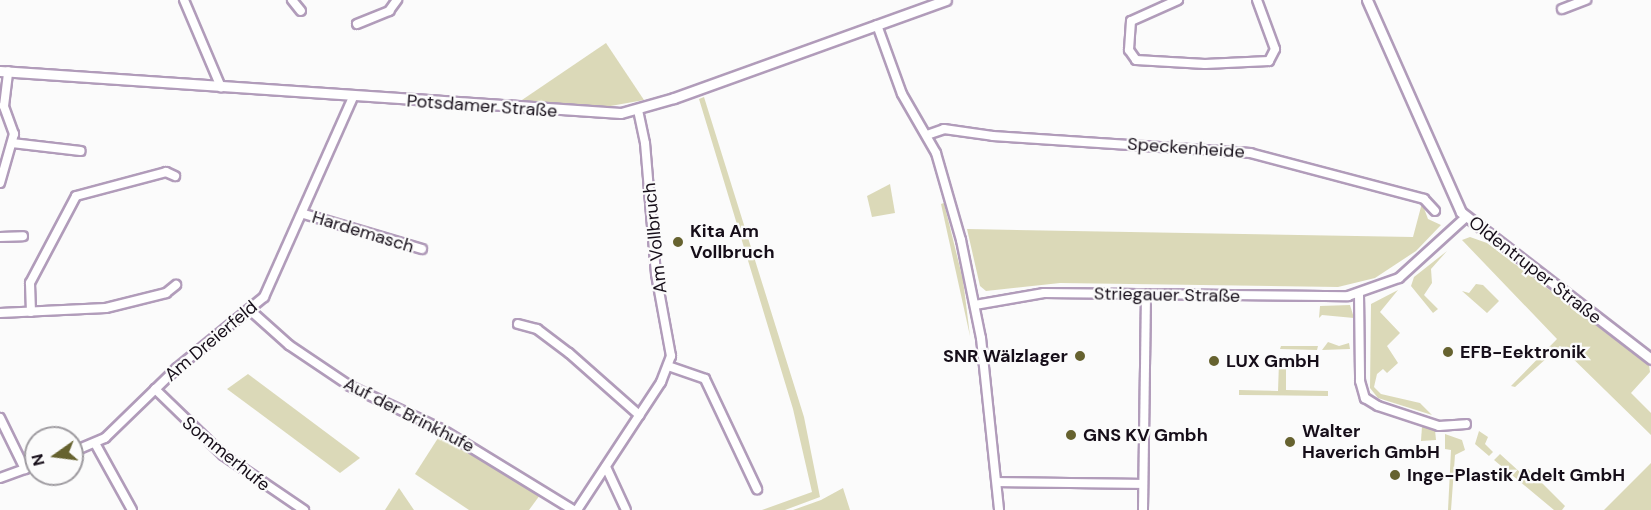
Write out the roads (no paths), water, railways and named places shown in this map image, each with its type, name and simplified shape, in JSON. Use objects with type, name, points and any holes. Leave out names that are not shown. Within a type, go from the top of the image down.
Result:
[{"type":"street","points":[[184,0],[221,87]]},
{"type":"street","points":[[292,0],[301,11]]},
{"type":"street","points":[[357,24],[389,11],[397,0]]},
{"type":"street","name":"Potsdamer Straße","points":[[4,71],[591,113],[638,110],[946,0]]},
{"type":"street","points":[[1144,0],[1148,10]]},
{"type":"street","points":[[1178,0],[1135,16],[1130,24],[1129,50],[1136,60],[1264,62],[1274,56],[1275,49],[1257,0]]},
{"type":"street","name":"Oldentruper Straße","points":[[1367,0],[1441,176],[1466,218],[1651,359]]},
{"type":"street","points":[[1562,9],[1586,0]]},
{"type":"street","points":[[877,25],[902,94],[927,135],[947,189],[975,305],[999,510]]},
{"type":"street","points":[[0,183],[14,134],[4,106],[4,71]]},
{"type":"street","name":"Am Dreierfeld","points":[[84,449],[96,445],[155,389],[251,311],[271,285],[304,214],[353,97]]},
{"type":"street","name":"Am Vollbruch","points":[[575,510],[606,467],[668,366],[670,337],[656,274],[645,143],[638,110]]},
{"type":"street","name":"Speckenheide","points":[[927,135],[944,129],[993,136],[1250,153],[1424,199],[1435,211]]},
{"type":"street","points":[[12,143],[81,151]]},
{"type":"street","points":[[31,312],[30,283],[76,196],[166,172],[175,176]]},
{"type":"street","name":"Hardemasch","points":[[304,214],[422,249]]},
{"type":"street","name":"Striegauer Straße","points":[[975,305],[1044,293],[1314,299],[1359,294],[1399,278],[1466,218]]},
{"type":"street","points":[[0,237],[23,236]]},
{"type":"street","points":[[0,313],[106,308],[166,293],[176,285]]},
{"type":"street","points":[[1359,294],[1360,381],[1365,398],[1377,406],[1439,426],[1466,424]]},
{"type":"street","points":[[1143,510],[1146,295]]},
{"type":"street","name":"Auf der Brinkhufe","points":[[251,311],[289,345],[341,381],[441,429],[575,510]]},
{"type":"street","points":[[518,324],[537,329],[569,353],[639,415]]},
{"type":"street","points":[[668,366],[705,380],[757,489]]},
{"type":"street","name":"Sommerhufe","points":[[155,389],[223,455],[304,510]]},
{"type":"street","points":[[0,418],[24,467]]},
{"type":"street","points":[[96,445],[132,510]]},
{"type":"street","points":[[606,467],[626,510]]},
{"type":"street","points":[[0,478],[24,469]]},
{"type":"street","points":[[996,482],[1143,484]]},
{"type":"place","name":"Kita Am Vollbruch","points":[[678,242]]},
{"type":"place","name":"EFB-Eektronik","points":[[1448,352]]},
{"type":"place","name":"SNR Wälzlager","points":[[1080,356]]},
{"type":"place","name":"LUX GmbH","points":[[1214,361]]},
{"type":"place","name":"GNS KV Gmbh","points":[[1071,435]]},
{"type":"place","name":"Walter Haverich GmbH","points":[[1290,442]]},
{"type":"place","name":"Inge-Plastik Adelt GmbH","points":[[1395,475]]}]
